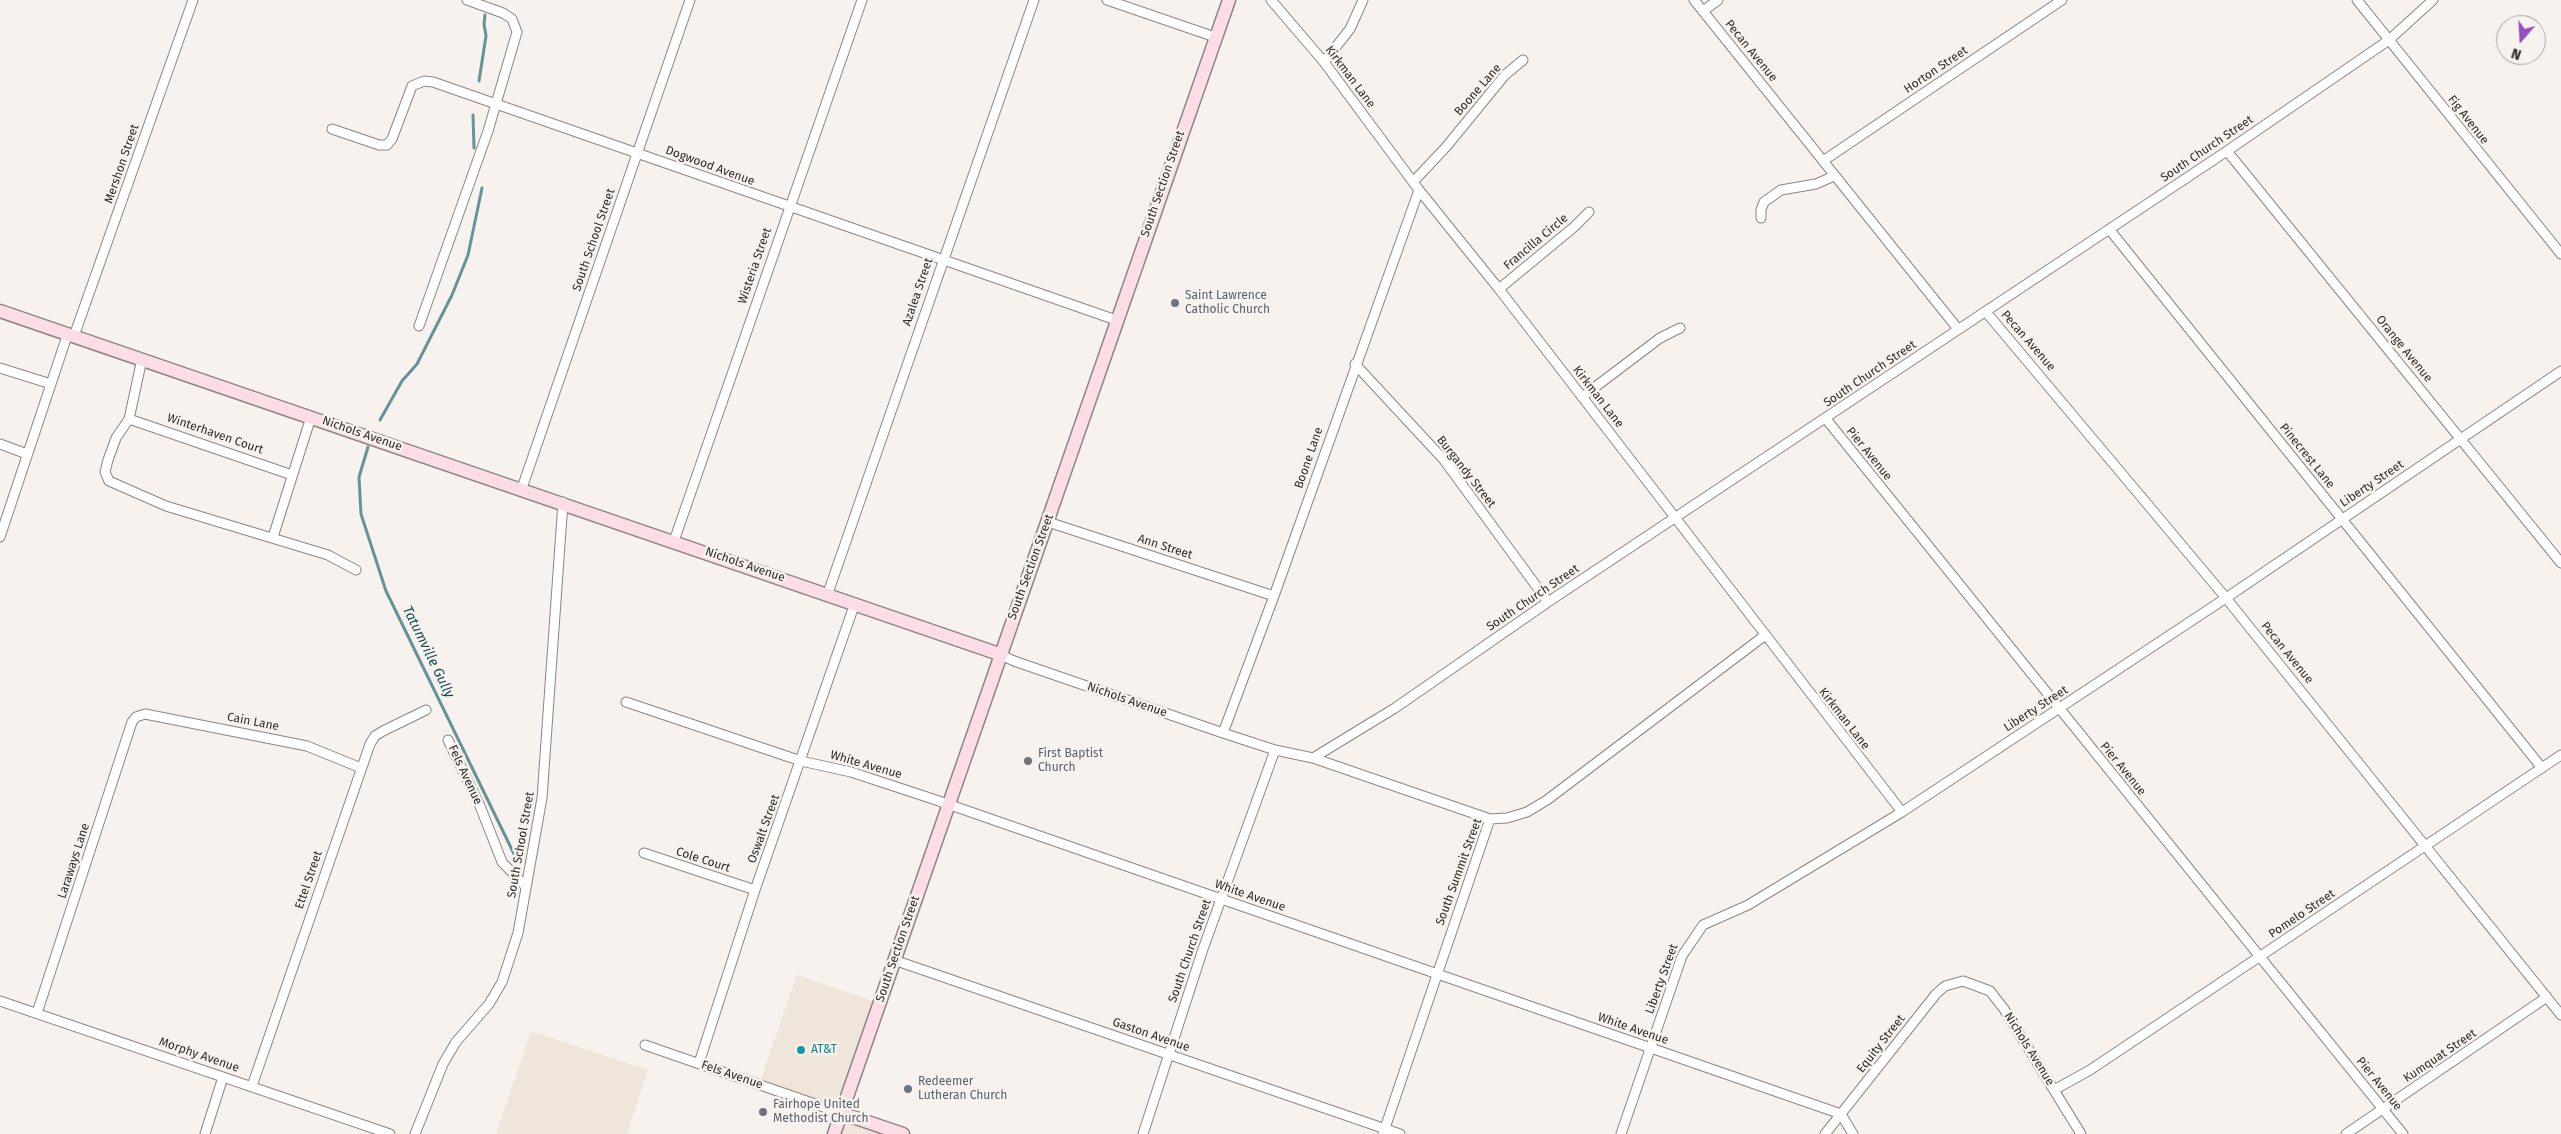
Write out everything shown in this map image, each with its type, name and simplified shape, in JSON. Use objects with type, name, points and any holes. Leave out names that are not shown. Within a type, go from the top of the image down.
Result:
[{"type":"street","name":"Mershon Street","points":[[0,536],[2,522],[51,384],[193,0]]},
{"type":"street","points":[[418,326],[488,131],[517,32],[512,19],[503,13],[467,0]]},
{"type":"street","name":"South School Street","points":[[522,488],[690,0]]},
{"type":"street","name":"Wisteria Street","points":[[674,541],[862,0]]},
{"type":"street","name":"Azalea Street","points":[[828,594],[942,260],[1034,0]]},
{"type":"street","points":[[1106,0],[1215,37]]},
{"type":"street","name":"South Section Street","points":[[834,1134],[1229,0]]},
{"type":"street","name":"Kirkman Lane","points":[[1272,0],[1324,62],[1419,190],[1499,289],[1764,636],[1902,812]]},
{"type":"street","points":[[1324,62],[1350,28],[1363,0]]},
{"type":"street","name":"Pecan Avenue","points":[[1694,0],[1958,329]]},
{"type":"street","points":[[1703,11],[1718,0]]},
{"type":"street","name":"Horton Street","points":[[1824,161],[2062,0]]},
{"type":"street","name":"Fig Avenue","points":[[2357,0],[2561,254]]},
{"type":"street","name":"South Church Street","points":[[1313,758],[1395,708],[1548,602],[1676,519],[2227,151],[2389,40],[2433,0]]},
{"type":"street","name":"Boone Lane","points":[[1413,182],[1446,147],[1505,76],[1523,60]]},
{"type":"street","name":"Dogwood Avenue","points":[[332,129],[388,147],[409,91],[417,83],[433,82],[1116,320]]},
{"type":"street","name":"Orange Avenue","points":[[2227,151],[2561,563]]},
{"type":"street","points":[[1761,218],[1764,202],[1781,190],[1816,184],[1834,176]]},
{"type":"street","name":"Boone Lane","points":[[1223,733],[1419,190]]},
{"type":"street","name":"Francilla Circle","points":[[1499,289],[1574,227],[1588,212]]},
{"type":"street","name":"Pinecrest Lane","points":[[2109,229],[2542,768]]},
{"type":"street","name":"Nichols Avenue","points":[[0,310],[563,502],[1223,733],[1275,750],[1313,758],[1490,819]]},
{"type":"street","name":"Pecan Avenue","points":[[1986,312],[2226,598],[2561,1015]]},
{"type":"street","points":[[1582,397],[1660,338],[1680,328]]},
{"type":"street","points":[[142,359],[129,418],[116,438],[108,460],[105,472],[109,481],[166,506],[339,559],[356,570]]},
{"type":"street","name":"Burgandy Street","points":[[1355,364],[1444,460],[1548,602]]},
{"type":"street","points":[[0,368],[51,384]]},
{"type":"street","name":"Liberty Street","points":[[1621,1134],[1682,956],[1703,924],[1748,905],[1902,812],[2226,598],[2561,371]]},
{"type":"street","points":[[273,538],[311,417]]},
{"type":"street","name":"Winterhaven Court","points":[[129,418],[292,474]]},
{"type":"street","name":"Pier Avenue","points":[[1826,419],[2058,709],[2261,956],[2403,1134]]},
{"type":"street","points":[[0,444],[27,454]]},
{"type":"street","name":"South School Street","points":[[415,1134],[443,1064],[456,1042],[489,1004],[502,982],[518,933],[542,798],[563,502]]},
{"type":"street","name":"Ann Street","points":[[1048,522],[1274,596]]},
{"type":"street","name":"Oswalt Street","points":[[700,1063],[755,890],[802,761],[855,603]]},
{"type":"street","name":"South Summit Street","points":[[1384,1131],[1490,819],[1507,818],[1527,812],[1547,800],[1764,636]]},
{"type":"street","name":"White Avenue","points":[[626,702],[802,761],[851,772],[948,804],[1842,1114]]},
{"type":"street","name":"Ettel Street","points":[[252,1086],[361,768],[375,736],[426,710]]},
{"type":"street","name":"Cain Lane","points":[[136,717],[145,714],[308,746],[361,768]]},
{"type":"street","name":"Laraways Lane","points":[[37,1013],[132,722],[136,717]]},
{"type":"street","name":"Fels Avenue","points":[[448,740],[480,806],[502,862],[526,887]]},
{"type":"street","name":"South Church Street","points":[[1142,1134],[1221,899],[1275,750]]},
{"type":"street","name":"Pomelo Street","points":[[2054,1090],[2090,1070],[2561,755]]},
{"type":"street","name":"Cole Court","points":[[644,853],[755,890]]},
{"type":"street","name":"Gaston Avenue","points":[[894,960],[1169,1054],[1384,1131],[1400,1134]]},
{"type":"street","name":"Nichols Avenue","points":[[1963,981],[1990,991],[2004,1009],[2081,1134]]},
{"type":"street","name":"Equity Street","points":[[1825,1134],[1936,994],[1945,986],[1963,981]]},
{"type":"street","name":"Kumquat Street","points":[[2346,1134],[2547,997]]},
{"type":"street","name":"Morphy Avenue","points":[[0,1001],[390,1134]]},
{"type":"street","name":"Fels Avenue","points":[[645,1045],[904,1134]]},
{"type":"street","points":[[204,1134],[223,1077]]},
{"type":"street","points":[[1842,1114],[1854,1134]]},
{"type":"shaded area","points":[[797,975],[885,1005],[845,1122],[881,1134],[826,1134],[832,1117],[757,1090]]},
{"type":"shaded area","points":[[531,1031],[648,1070],[627,1134],[496,1134]]},
{"type":"waterway","name":"Tatumville Gully","points":[[479,81],[486,36],[485,15]]},
{"type":"waterway","name":"Tatumville Gully","points":[[473,115],[474,148]]},
{"type":"waterway","name":"Tatumville Gully","points":[[380,420],[402,381],[417,364],[452,295],[468,255],[482,188]]},
{"type":"waterway","name":"Tatumville Gully","points":[[368,447],[359,477],[361,514],[386,591],[516,858]]},
{"type":"place","name":"Saint Lawrence Catholic Church","points":[[1175,303]]},
{"type":"place","name":"First Baptist Church","points":[[1028,761]]},
{"type":"place","name":"AT&T","points":[[801,1050]]},
{"type":"place","name":"Redeemer Lutheran Church","points":[[908,1089]]},
{"type":"place","name":"Fairhope United Methodist Church","points":[[763,1112]]}]
